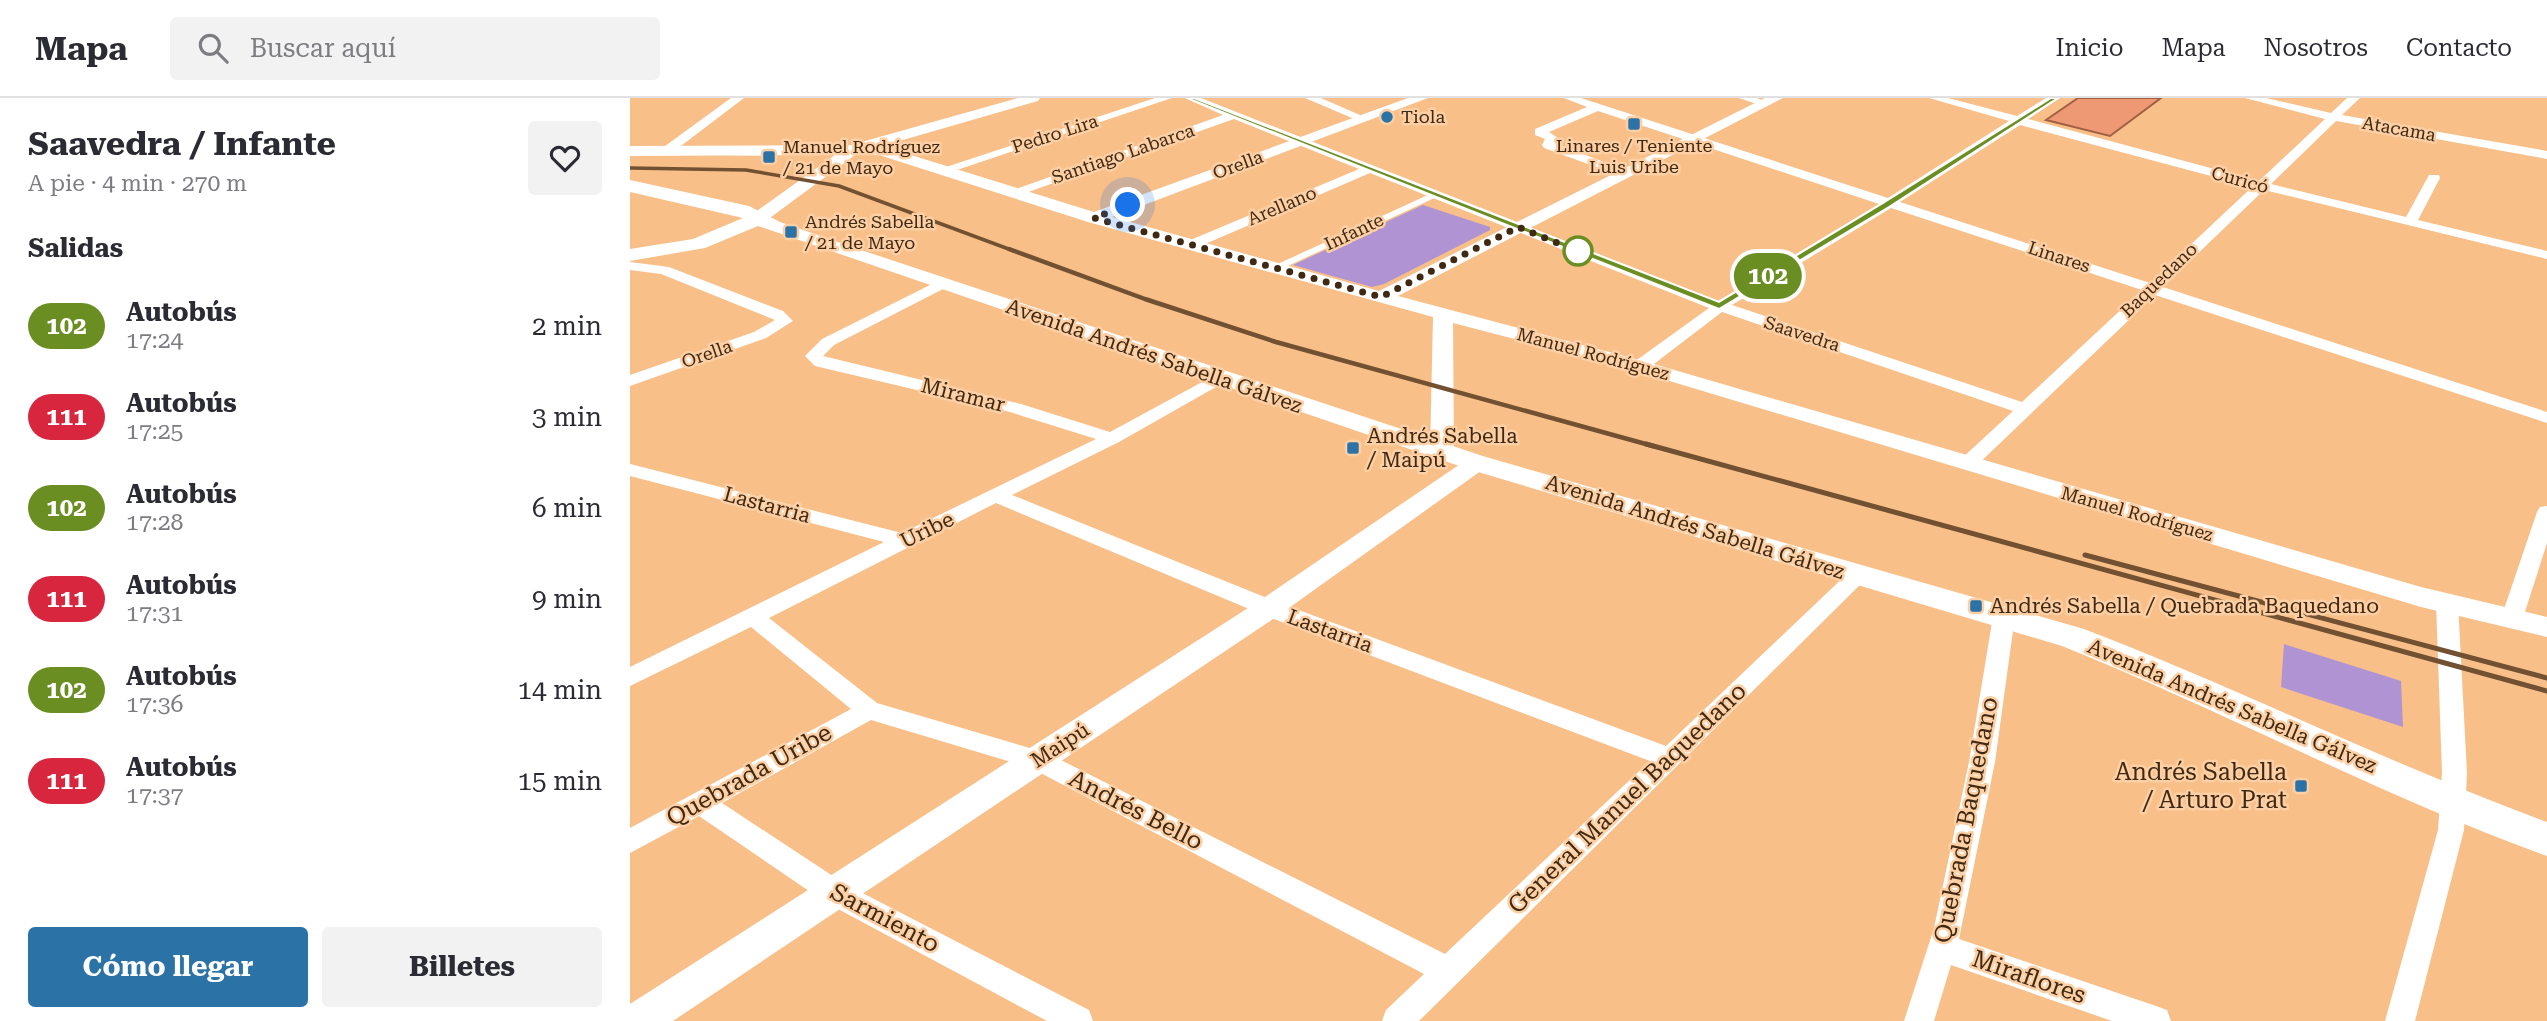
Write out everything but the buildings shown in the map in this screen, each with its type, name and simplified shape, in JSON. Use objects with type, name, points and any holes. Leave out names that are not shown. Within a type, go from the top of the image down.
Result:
[{"type":"main road","name":"Avenida Andrés Sabella Gálvez","points":[[630,186],[742,210],[757,219],[942,284],[1478,463],[2004,617],[2122,656],[2455,804],[2547,839]]},
{"type":"main road","points":[[630,255],[698,244],[757,219]]},
{"type":"street","points":[[665,152],[738,98]]},
{"type":"street","points":[[757,219],[852,150],[1033,98]]},
{"type":"street","name":"Pedro Lira","points":[[943,170],[1166,98]]},
{"type":"street","name":"Saavedra","points":[[1191,98],[1719,306],[2025,409]]},
{"type":"street","points":[[1311,98],[1363,119]]},
{"type":"street","name":"Orella","points":[[1094,218],[1421,98]]},
{"type":"street","name":"Linares","points":[[1570,98],[2547,418]]},
{"type":"street","points":[[1745,98],[1770,101]]},
{"type":"street","name":"Curicó","points":[[1935,98],[2259,185],[2547,255]]},
{"type":"street","points":[[1640,366],[1719,306],[1891,202],[2054,98]]},
{"type":"street","name":"Atacama","points":[[2251,98],[2333,117],[2547,155]]},
{"type":"street","name":"Baquedano","points":[[1967,464],[2354,98]]},
{"type":"street","points":[[1381,297],[1770,101]]},
{"type":"street","points":[[1598,107],[1539,132],[1552,138],[1549,145],[1626,173]]},
{"type":"street","name":"Santiago Labarca","points":[[1012,192],[1234,115]]},
{"type":"street","name":"Manuel Rodríguez","points":[[630,151],[880,150],[1094,218],[1193,244],[1273,269],[1640,366],[2447,603],[2547,626]]},
{"type":"street","name":"Arellano","points":[[1193,244],[1370,169]]},
{"type":"street","points":[[2410,222],[2434,178]]},
{"type":"street","name":"Infante","points":[[1273,269],[1436,195]]},
{"type":"street","name":"Orella","points":[[630,266],[664,270],[777,314],[785,321],[630,381]]},
{"type":"street","name":"Miramar","points":[[942,284],[828,342],[813,356],[821,362],[1015,408],[1112,438]]},
{"type":"street","points":[[1442,451],[1443,315]]},
{"type":"street","name":"Uribe","points":[[634,671],[996,496],[1222,379]]},
{"type":"street","name":"Maipú","points":[[639,1021],[1269,608],[1478,463]]},
{"type":"street","name":"Lastarria","points":[[630,470],[905,541]]},
{"type":"street","name":"Lastarria","points":[[996,496],[1269,608],[1668,757]]},
{"type":"street","points":[[2512,618],[2547,512]]},
{"type":"street","name":"General Manuel Baquedano","points":[[1397,1021],[1858,576]]},
{"type":"street","points":[[2400,1021],[2451,830],[2455,804],[2446,651],[2447,603]]},
{"type":"street","name":"Andrés Bello","points":[[752,616],[869,710],[1038,760],[1449,972]]},
{"type":"street","name":"Quebrada Baquedano","points":[[1919,1021],[1941,947],[1982,762],[2004,617]]},
{"type":"street","name":"Quebrada Uribe","points":[[630,841],[869,710]]},
{"type":"street","name":"Sarmiento","points":[[699,802],[835,893],[1078,1021]]},
{"type":"street","name":"Miraflores","points":[[1941,947],[2156,1021]]},
{"type":"shaded area","points":[[1423,205],[1490,227],[1490,230],[1384,284],[1372,287],[1293,265]]},
{"type":"shaded area","points":[[2284,644],[2401,681],[2403,727],[2281,687]]},
{"type":"railway","points":[[630,168],[746,170],[839,186],[1014,251]]},
{"type":"railway","points":[[1009,249],[1145,299],[1276,342],[1653,446]]},
{"type":"railway","points":[[1646,444],[2547,691]]},
{"type":"railway","points":[[2085,555],[2547,678]]},
{"type":"bus line","name":"102","points":[[1191,98],[1719,306],[1886,205],[2054,98]]},
{"type":"place","name":"Tiola","points":[[1387,117]]},
{"type":"place","name":"Linares / Teniente Luis Uribe","points":[[1634,124]]},
{"type":"place","name":"Manuel Rodríguez / 21 de Mayo","points":[[769,157]]},
{"type":"place","name":"Andrés Sabella / 21 de Mayo","points":[[791,232]]},
{"type":"place","name":"Andrés Sabella / Maipú","points":[[1353,448]]},
{"type":"place","name":"Andrés Sabella / Quebrada Baquedano","points":[[1976,606]]},
{"type":"place","name":"Andrés Sabella / Arturo Prat","points":[[2301,786]]},
{"type":"route","points":[[1128,205],[1094,218],[1381,297],[1518,227],[1590,256],[1578,251]]}]
